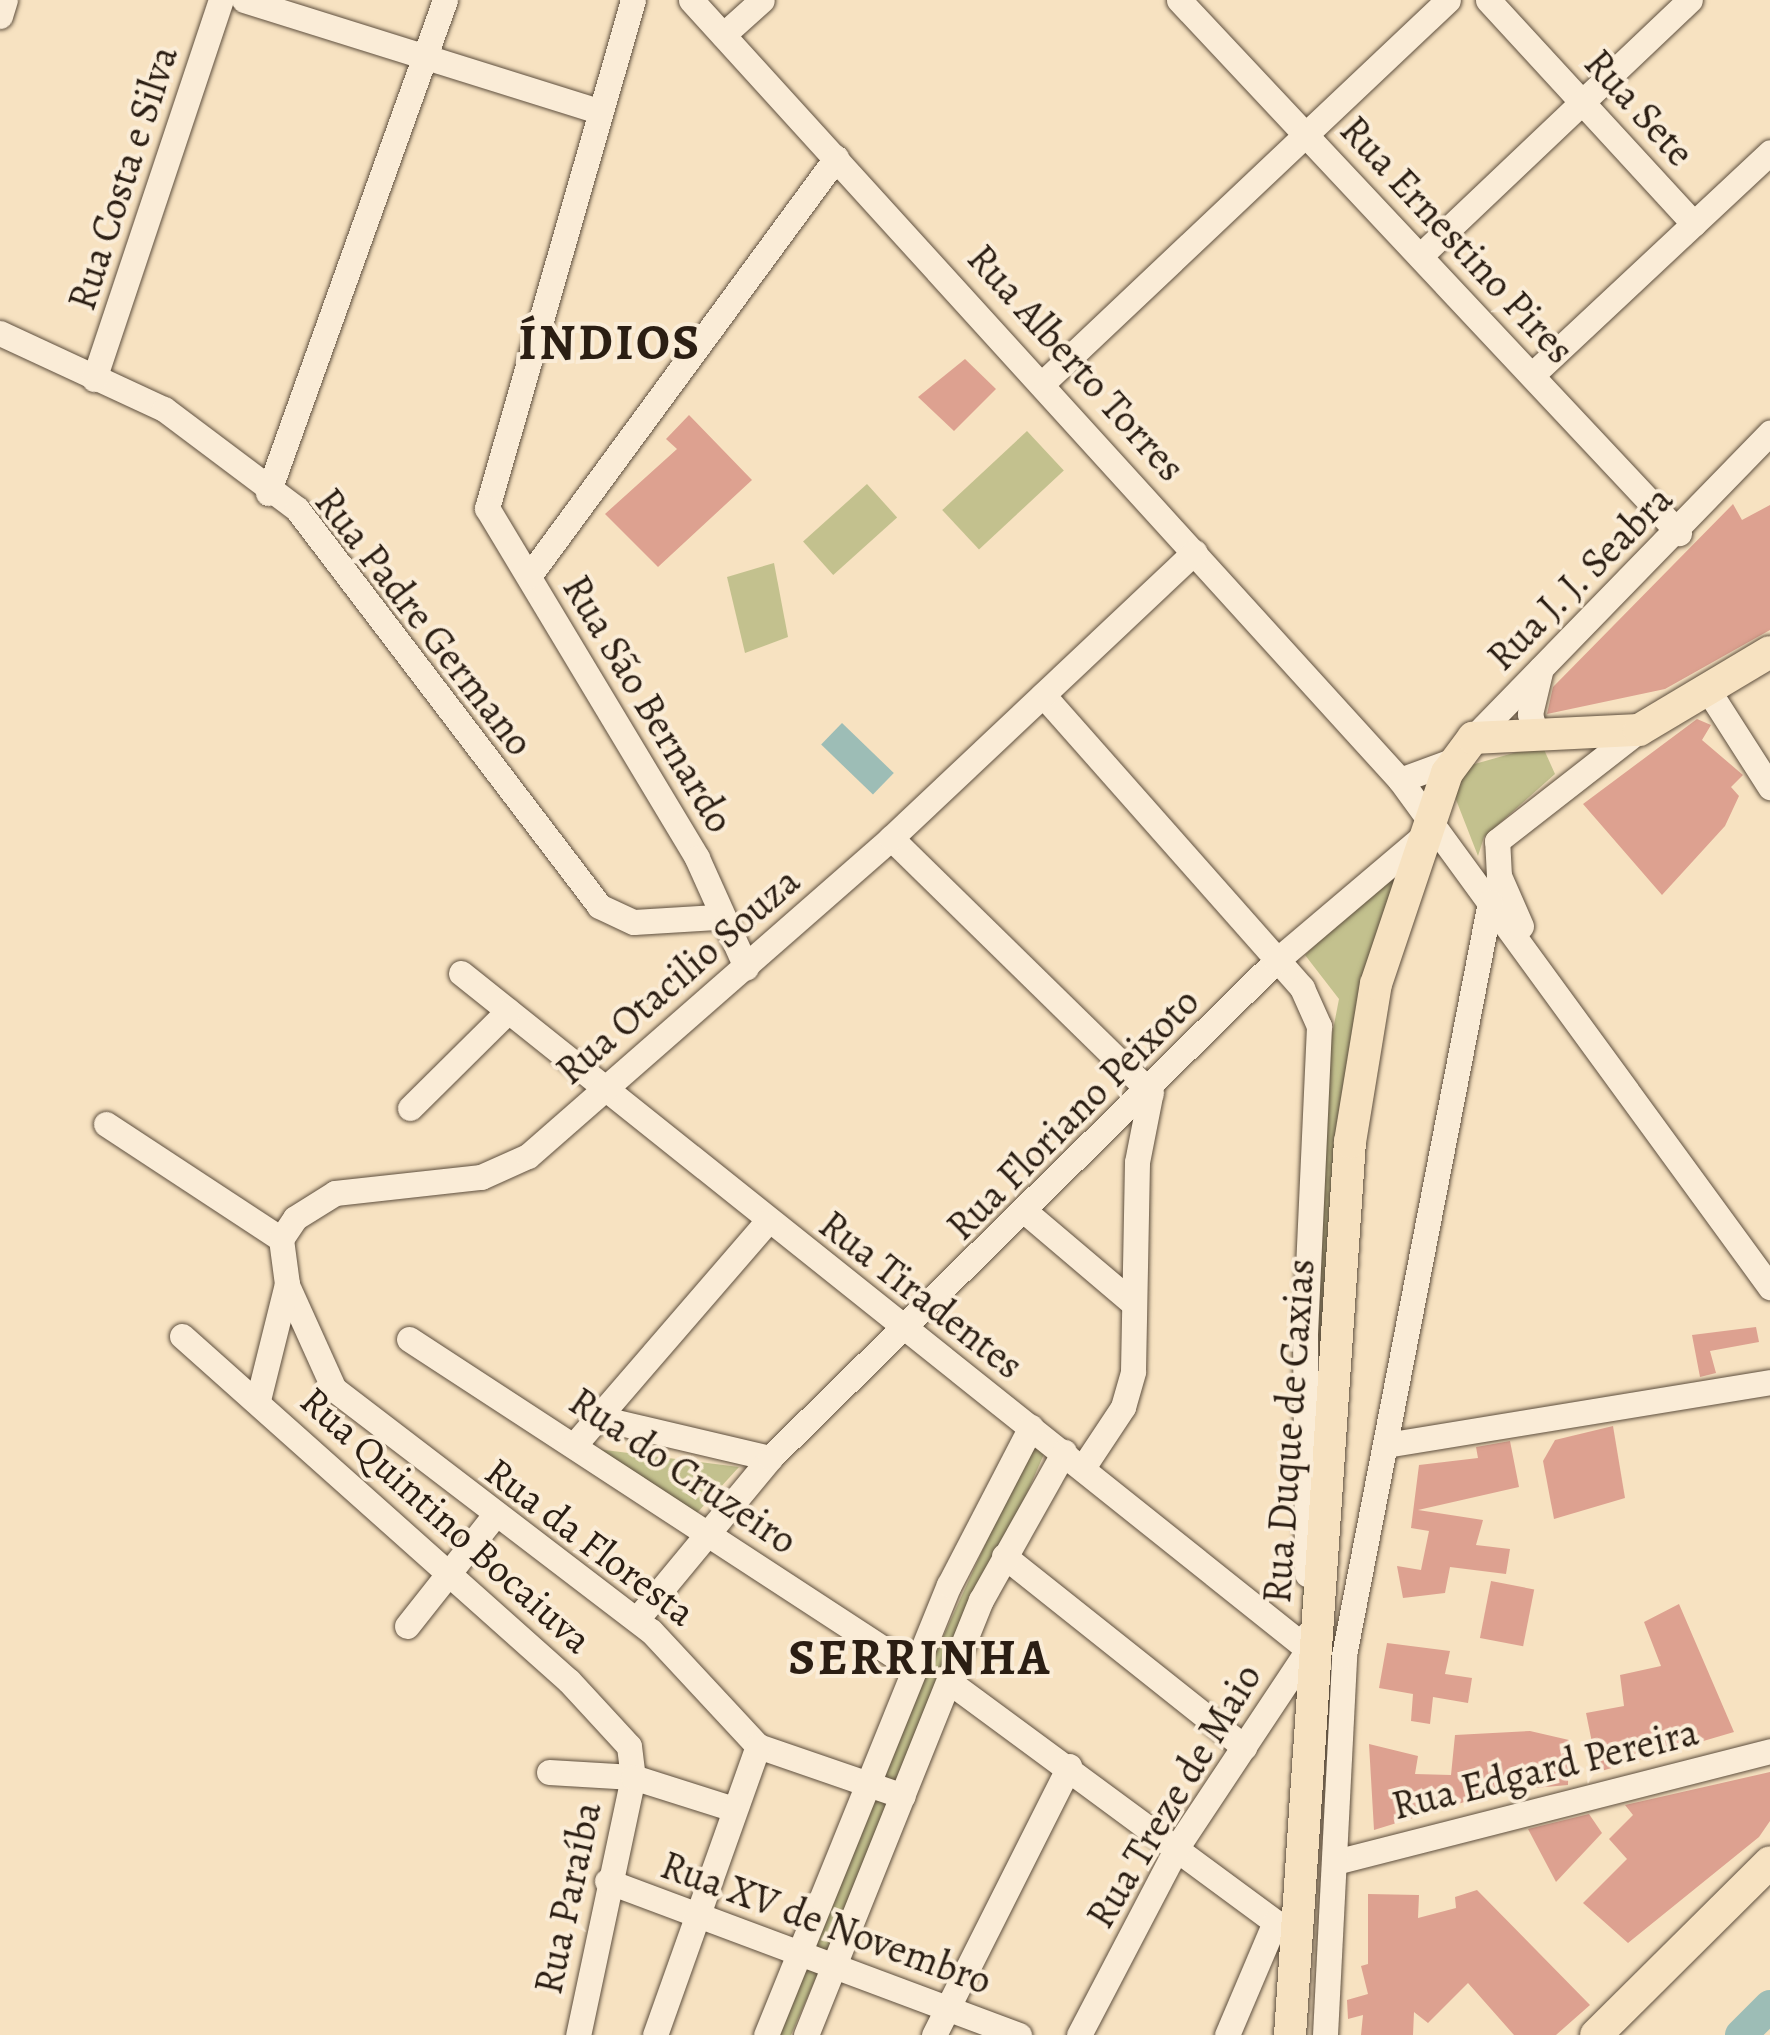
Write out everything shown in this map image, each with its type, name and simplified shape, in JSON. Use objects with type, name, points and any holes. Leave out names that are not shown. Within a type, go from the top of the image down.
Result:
[{"type":"main road","points":[[1463,750],[1536,735],[1638,730],[1770,652]]},
{"type":"main road","name":"Rua Duque de Caxias","points":[[1290,2035],[1323,1654],[1350,1142],[1376,984],[1463,750]]},
{"type":"main road","points":[[1596,2035],[1770,1862]]},
{"type":"street","points":[[0,16],[5,0]]},
{"type":"street","name":"Rua Costa e Silva","points":[[94,379],[222,0]]},
{"type":"street","points":[[244,0],[598,111],[633,0]]},
{"type":"street","points":[[268,493],[445,0]]},
{"type":"street","name":"Rua Alberto Torres","points":[[691,0],[1046,380],[1400,780],[1432,835],[1532,954]]},
{"type":"street","points":[[722,35],[762,0]]},
{"type":"street","name":"Rua Ernestino Pires","points":[[1179,0],[1679,533]]},
{"type":"street","points":[[1046,380],[1448,0]]},
{"type":"street","name":"Rua Sete","points":[[1488,0],[1694,224]]},
{"type":"street","points":[[1420,256],[1690,0]]},
{"type":"street","name":"Rua São Bernardo","points":[[598,111],[488,481],[491,522],[529,576],[697,858],[716,917],[746,968]]},
{"type":"street","points":[[529,576],[836,158]]},
{"type":"street","points":[[1532,375],[1767,160]]},
{"type":"street","name":"Rua Padre Germano","points":[[0,333],[180,418],[312,526],[599,906],[634,922],[716,917]]},
{"type":"street","name":"Rua J. J. Seabra","points":[[1463,750],[1741,472],[1770,433]]},
{"type":"street","name":"Rua J. J. Seabra","points":[[1741,472],[1770,454]]},
{"type":"street","name":"Rua Otacilio Souza","points":[[281,1239],[306,1208],[336,1194],[505,1168],[604,1090],[746,968],[891,838],[1195,552]]},
{"type":"street","points":[[1536,735],[1530,714],[1541,668]]},
{"type":"street","points":[[1706,687],[1770,787]]},
{"type":"street","name":"Rua Duque de Caxias","points":[[1043,695],[1313,1007],[1322,1050],[1305,1334],[1338,1861],[1325,2035]]},
{"type":"street","points":[[1638,730],[1497,842],[1499,876],[1532,954],[1770,1287]]},
{"type":"street","points":[[1400,780],[1463,750]]},
{"type":"street","name":"Rua Floriano Peixoto","points":[[637,1619],[704,1532],[770,1458],[1028,1214],[1151,1093],[1276,961],[1432,835]]},
{"type":"street","points":[[891,838],[1151,1093],[1137,1162],[1130,1390],[1004,1556],[981,1600],[951,1683],[808,2030],[770,2023],[949,1585],[1032,1426]]},
{"type":"street","name":"Rua Duque de Caxias","points":[[1323,1654],[1386,1445],[1490,902]]},
{"type":"street","name":"Rua Tiradentes","points":[[461,973],[766,1223],[1323,1654]]},
{"type":"street","points":[[410,1108],[508,1012]]},
{"type":"street","points":[[106,1124],[281,1239],[287,1284],[258,1400]]},
{"type":"street","points":[[1028,1214],[1134,1304]]},
{"type":"street","points":[[576,1442],[766,1223]]},
{"type":"street","name":"Rua da Floresta","points":[[287,1284],[334,1389],[494,1516],[637,1619],[717,1693],[758,1746]]},
{"type":"street","name":"Rua Quintino Bocaiuva","points":[[182,1336],[258,1400],[612,1722],[633,1777]]},
{"type":"street","name":"Rua do Cruzeiro","points":[[409,1339],[576,1442],[704,1532],[914,1668]]},
{"type":"street","points":[[1386,1445],[1770,1382]]},
{"type":"street","points":[[599,1418],[770,1458]]},
{"type":"street","points":[[407,1626],[494,1516]]},
{"type":"street","points":[[1004,1556],[1244,1747]]},
{"type":"street","points":[[949,1585],[981,1600]]},
{"type":"street","name":"Rua Treze de Maio","points":[[1078,2035],[1179,1844],[1244,1747],[1323,1654]]},
{"type":"street","points":[[951,1683],[1179,1844],[1278,1928],[1228,2035]]},
{"type":"street","points":[[655,2035],[758,1746],[903,1796]]},
{"type":"street","name":"Rua Edgard Pereira","points":[[1338,1861],[1770,1752]]},
{"type":"street","points":[[934,2035],[1068,1766]]},
{"type":"street","points":[[549,1772],[633,1777],[734,1809]]},
{"type":"street","name":"Rua Paraíba","points":[[578,2035],[607,1881],[633,1777]]},
{"type":"street","name":"Rua XV de Novembro","points":[[607,1881],[1019,2035]]},
{"type":"shaded area","points":[[1027,431],[1064,470],[979,550],[942,510]]},
{"type":"shaded area","points":[[867,484],[897,517],[833,575],[803,542]]},
{"type":"shaded area","points":[[774,563],[788,637],[745,653],[727,577]]},
{"type":"shaded area","points":[[1542,745],[1555,774],[1484,837],[1478,856],[1453,792],[1464,767]]},
{"type":"shaded area","points":[[1414,870],[1367,993],[1315,1612],[1302,1612],[1325,1071],[1339,999],[1305,955],[1391,873]]},
{"type":"shaded area","points":[[1031,1444],[1044,1454],[791,2035],[776,2035],[849,1843]]},
{"type":"shaded area","points":[[597,1449],[739,1467],[696,1514]]},
{"type":"water","points":[[842,723],[894,773],[873,795],[821,745]]},
{"type":"building","points":[[965,359],[996,389],[954,431],[918,397]]},
{"type":"building","points":[[689,415],[752,480],[658,567],[605,514],[677,449],[666,439]]},
{"type":"building","points":[[1733,504],[1742,520],[1770,505],[1770,630],[1665,689],[1547,714],[1553,687]]},
{"type":"building","points":[[1697,719],[1711,725],[1702,740],[1743,775],[1731,787],[1739,796],[1725,826],[1662,895],[1583,804]]},
{"type":"building","points":[[1756,1327],[1759,1342],[1710,1351],[1716,1373],[1700,1377],[1692,1335]]},
{"type":"building","points":[[1613,1426],[1625,1498],[1554,1519],[1543,1461],[1555,1440]]},
{"type":"building","points":[[1510,1441],[1519,1487],[1418,1510],[1483,1520],[1476,1545],[1510,1549],[1506,1574],[1450,1567],[1445,1593],[1403,1598],[1397,1566],[1421,1570],[1429,1531],[1411,1528],[1419,1465],[1478,1458],[1476,1447]]},
{"type":"building","points":[[1491,1581],[1534,1589],[1523,1646],[1480,1638]]},
{"type":"building","points":[[1679,1604],[1734,1732],[1598,1772],[1586,1713],[1624,1706],[1620,1675],[1661,1666],[1644,1622]]},
{"type":"building","points":[[1387,1643],[1450,1651],[1445,1674],[1472,1678],[1468,1703],[1433,1697],[1430,1724],[1411,1721],[1413,1694],[1379,1688]]},
{"type":"building","points":[[1530,1731],[1569,1740],[1568,1785],[1500,1791],[1374,1830],[1369,1744],[1418,1756],[1415,1774],[1451,1775],[1455,1735]]},
{"type":"building","points":[[1770,1772],[1770,1821],[1759,1837],[1628,1943],[1583,1903],[1627,1859],[1609,1839],[1633,1815],[1625,1805]]},
{"type":"building","points":[[1589,1814],[1602,1833],[1556,1882],[1528,1829]]},
{"type":"building","points":[[1477,1890],[1590,2005],[1556,2035],[1514,2035],[1468,1983],[1428,2023],[1414,2012],[1413,2035],[1361,2035],[1363,2015],[1348,2019],[1347,2000],[1368,1994],[1361,1966],[1368,1964],[1368,1894],[1419,1895],[1418,1918],[1456,1908],[1455,1897]]},
{"type":"waterway","points":[[1741,2035],[1770,2006]]},
{"type":"district","name":"ÍNDIOS","points":[[610,343]]},
{"type":"district","name":"SERRINHA","points":[[920,1658]]}]
